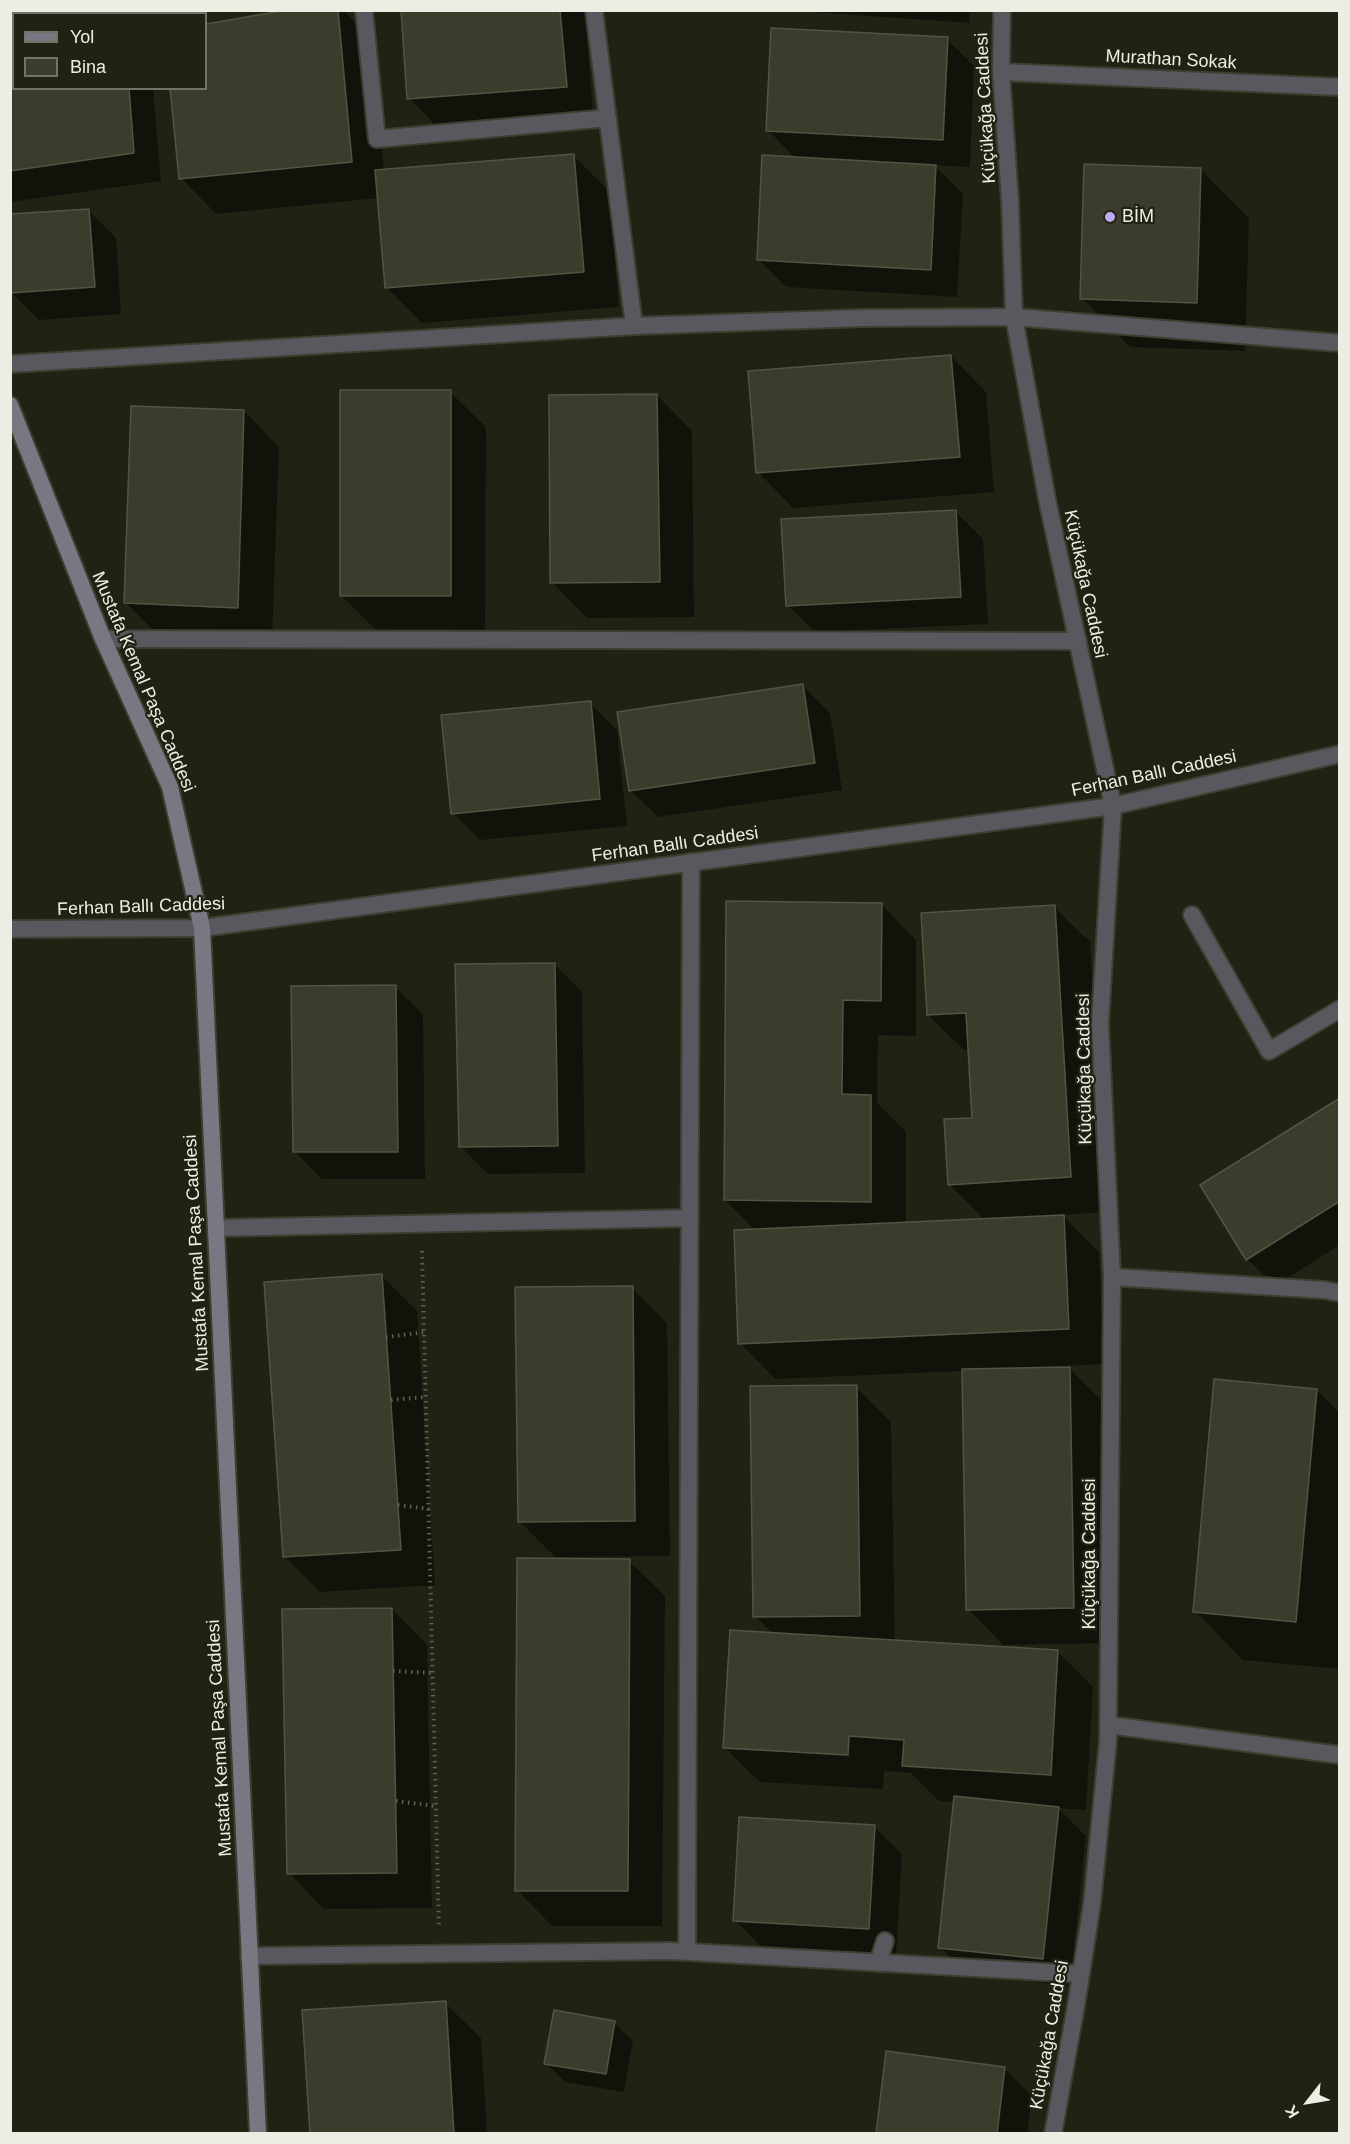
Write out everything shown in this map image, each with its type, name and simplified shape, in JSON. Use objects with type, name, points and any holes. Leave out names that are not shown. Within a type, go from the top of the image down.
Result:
[{"type":"main road","name":"Mustafa Kemal Paşa Caddesi","points":[[10,405],[103,639],[170,787],[202,928],[258,2133]]},
{"type":"street","points":[[364,10],[377,139],[608,118]]},
{"type":"street","points":[[594,10],[634,326]]},
{"type":"street","name":"Küçükağa Caddesi","points":[[1002,10],[1001,72],[1010,200],[1014,317],[1047,500],[1113,806],[1100,1023],[1112,1276],[1108,1725],[1100,1829],[1081,1974],[1053,2133]]},
{"type":"street","name":"Murathan Sokak","points":[[1001,72],[1340,87]]},
{"type":"street","points":[[10,364],[634,326],[863,318],[1014,317],[1340,344]]},
{"type":"street","points":[[103,639],[1078,641]]},
{"type":"street","name":"Ferhan Ballı Caddesi","points":[[10,929],[202,928],[1113,806],[1340,754]]},
{"type":"street","points":[[687,1952],[691,862]]},
{"type":"street","points":[[1192,915],[1269,1051],[1340,1009]]},
{"type":"street","points":[[216,1228],[690,1218]]},
{"type":"street","points":[[1112,1276],[1325,1290],[1340,1293]]},
{"type":"street","points":[[1108,1725],[1340,1755]]},
{"type":"street","points":[[878,1963],[885,1941]]},
{"type":"street","points":[[249,1956],[687,1952],[1081,1974]]},
{"type":"path","points":[[422,1224],[440,1954]]},
{"type":"path","points":[[386,1336],[425,1332]]},
{"type":"path","points":[[391,1400],[426,1397]]},
{"type":"path","points":[[398,1505],[429,1509]]},
{"type":"path","points":[[393,1671],[433,1673]]},
{"type":"path","points":[[396,1801],[436,1806]]},
{"type":"building","points":[[287,10],[338,10],[352,162],[179,179],[170,90],[207,90],[207,24]]},
{"type":"building","points":[[401,10],[560,10],[567,87],[407,99]]},
{"type":"building","points":[[771,28],[948,37],[943,140],[766,131]]},
{"type":"building","points":[[10,66],[12,66],[12,90],[129,90],[134,153],[10,171]]},
{"type":"building","points":[[574,154],[584,272],[385,288],[375,170]]},
{"type":"building","points":[[762,155],[936,165],[931,270],[757,260]]},
{"type":"building","points":[[1084,164],[1201,168],[1197,303],[1080,299]]},
{"type":"building","points":[[89,209],[95,287],[10,293],[10,214]]},
{"type":"building","points":[[951,355],[960,457],[756,473],[748,371]]},
{"type":"building","points":[[340,390],[451,390],[451,596],[340,596]]},
{"type":"building","points":[[657,394],[660,582],[550,583],[549,395]]},
{"type":"building","points":[[131,406],[244,410],[238,608],[124,603]]},
{"type":"building","points":[[956,510],[961,597],[786,606],[781,519]]},
{"type":"building","points":[[803,684],[815,763],[629,791],[617,712]]},
{"type":"building","points":[[591,701],[600,799],[451,814],[441,715]]},
{"type":"building","points":[[726,901],[882,903],[881,1001],[843,1000],[842,1094],[871,1095],[871,1202],[724,1200]]},
{"type":"building","points":[[1055,905],[1071,1177],[948,1185],[944,1119],[972,1118],[966,1013],[927,1015],[921,913]]},
{"type":"building","points":[[555,963],[558,1146],[459,1147],[455,964]]},
{"type":"building","points":[[396,985],[398,1152],[293,1152],[291,986]]},
{"type":"building","points":[[1340,1098],[1340,1201],[1246,1260],[1200,1185]]},
{"type":"building","points":[[1064,1215],[1069,1329],[738,1344],[734,1230]]},
{"type":"building","points":[[382,1274],[401,1550],[283,1557],[264,1282]]},
{"type":"building","points":[[633,1286],[635,1521],[518,1522],[515,1287]]},
{"type":"building","points":[[1070,1367],[1074,1608],[966,1610],[962,1369]]},
{"type":"building","points":[[1214,1379],[1317,1389],[1296,1622],[1193,1612]]},
{"type":"building","points":[[857,1385],[860,1616],[753,1617],[750,1386]]},
{"type":"building","points":[[517,1558],[630,1559],[628,1891],[515,1891]]},
{"type":"building","points":[[392,1608],[397,1873],[287,1874],[282,1609]]},
{"type":"building","points":[[730,1630],[1058,1650],[1051,1775],[902,1766],[904,1740],[849,1736],[848,1755],[723,1748]]},
{"type":"building","points":[[954,1796],[1059,1807],[1043,1959],[938,1948]]},
{"type":"building","points":[[739,1817],[875,1825],[869,1929],[733,1921]]},
{"type":"building","points":[[446,2001],[454,2134],[310,2134],[302,2010]]},
{"type":"building","points":[[554,2010],[615,2021],[606,2074],[544,2064]]},
{"type":"building","points":[[886,2051],[1005,2067],[997,2134],[876,2134]]},
{"type":"place","name":"BİM","points":[[1110,217]]}]
